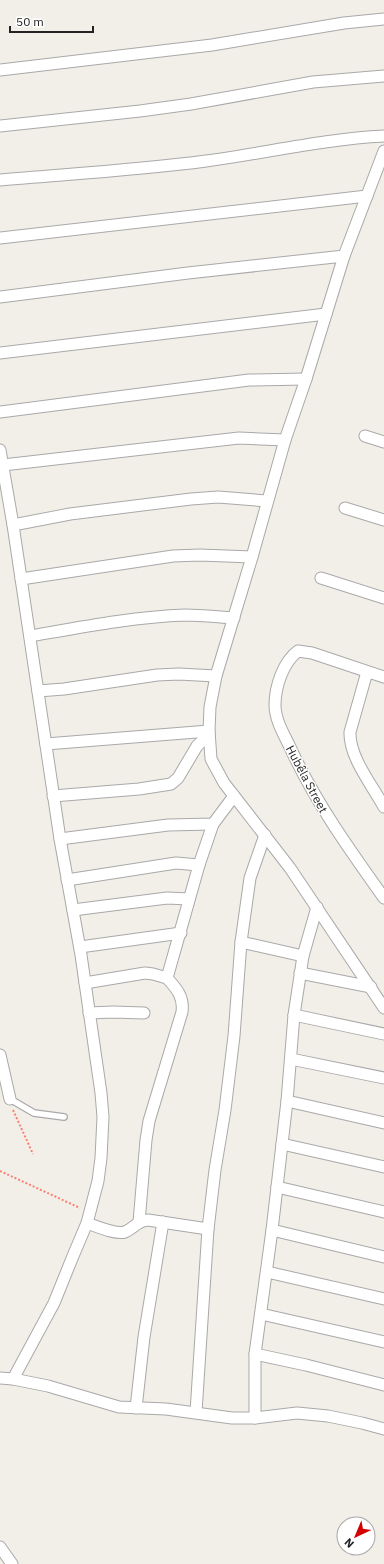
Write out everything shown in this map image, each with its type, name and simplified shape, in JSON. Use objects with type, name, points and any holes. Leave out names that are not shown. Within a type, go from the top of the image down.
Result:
[{"type":"street","points":[[0,70],[212,45],[344,23],[384,19]]},
{"type":"street","points":[[0,126],[191,104],[313,82],[384,76]]},
{"type":"street","points":[[0,180],[167,166],[208,161],[332,140],[384,136]]},
{"type":"street","points":[[384,151],[344,256],[306,380],[285,440],[216,676],[210,707],[209,733],[211,759],[224,784],[317,907],[384,1008]]},
{"type":"street","points":[[0,238],[367,196]]},
{"type":"street","points":[[0,297],[172,275],[344,256]]},
{"type":"street","points":[[0,353],[326,314]]},
{"type":"street","points":[[0,412],[249,380],[306,380]]},
{"type":"street","points":[[365,436],[384,442]]},
{"type":"street","points":[[3,465],[239,438],[285,440]]},
{"type":"street","points":[[0,450],[22,579],[53,796],[80,947],[101,1093],[103,1136],[98,1181],[89,1218],[54,1303],[13,1380]]},
{"type":"street","points":[[13,525],[70,514],[191,499],[218,497],[267,501]]},
{"type":"street","points":[[345,508],[384,520]]},
{"type":"street","points":[[22,579],[173,556],[200,555],[252,557]]},
{"type":"street","points":[[321,578],[384,598]]},
{"type":"street","points":[[30,636],[163,616],[187,615],[234,618]]},
{"type":"street","name":"Hubêla Street","points":[[367,672],[312,653],[298,650],[288,661],[280,681],[275,705],[277,717],[309,786],[348,847],[384,898]]},
{"type":"street","points":[[384,677],[367,672],[350,732],[350,742],[353,752],[384,807]]},
{"type":"street","points":[[38,690],[71,688],[157,675],[179,674],[216,676]]},
{"type":"street","points":[[46,744],[209,733]]},
{"type":"street","points":[[53,796],[139,789],[171,784],[178,778],[197,746],[209,733]]},
{"type":"street","points":[[167,978],[181,933],[199,865],[213,824],[234,796]]},
{"type":"street","points":[[60,839],[168,824],[213,824]]},
{"type":"street","points":[[196,1412],[208,1229],[234,1036],[240,942],[250,878],[264,835]]},
{"type":"street","points":[[67,880],[176,863],[199,865]]},
{"type":"street","points":[[73,910],[152,900],[179,898],[189,899]]},
{"type":"street","points":[[255,1418],[255,1354],[267,1272],[287,1101],[294,1015],[303,956],[317,907]]},
{"type":"street","points":[[80,947],[181,933]]},
{"type":"street","points":[[240,942],[303,956]]},
{"type":"street","points":[[85,983],[145,973],[153,974],[167,978],[182,998],[182,1012],[149,1121],[139,1222]]},
{"type":"street","points":[[300,973],[371,987]]},
{"type":"street","points":[[89,1013],[144,1013]]},
{"type":"street","points":[[294,1015],[384,1034]]},
{"type":"street","points":[[0,1055],[10,1099]]},
{"type":"street","points":[[291,1059],[384,1078]]},
{"type":"street","points":[[287,1101],[384,1123]]},
{"type":"street","points":[[282,1144],[384,1168]]},
{"type":"street","points":[[277,1187],[384,1212]]},
{"type":"street","points":[[89,1218],[121,1233],[139,1222],[148,1220],[208,1229]]},
{"type":"street","points":[[136,1408],[144,1337],[163,1222]]},
{"type":"street","points":[[272,1230],[384,1257]]},
{"type":"street","points":[[267,1272],[384,1300]]},
{"type":"street","points":[[261,1314],[384,1342]]},
{"type":"street","points":[[255,1354],[306,1365],[384,1385]]},
{"type":"street","points":[[0,1378],[48,1386],[119,1407],[155,1408],[196,1412],[232,1418],[255,1418],[297,1413],[328,1416],[384,1429]]},
{"type":"street","points":[[0,1548],[12,1564]]},
{"type":"lane","points":[[10,1099],[34,1113],[64,1117]]},
{"type":"path","points":[[10,1099],[33,1154]]},
{"type":"path","points":[[0,1171],[89,1218]]}]
